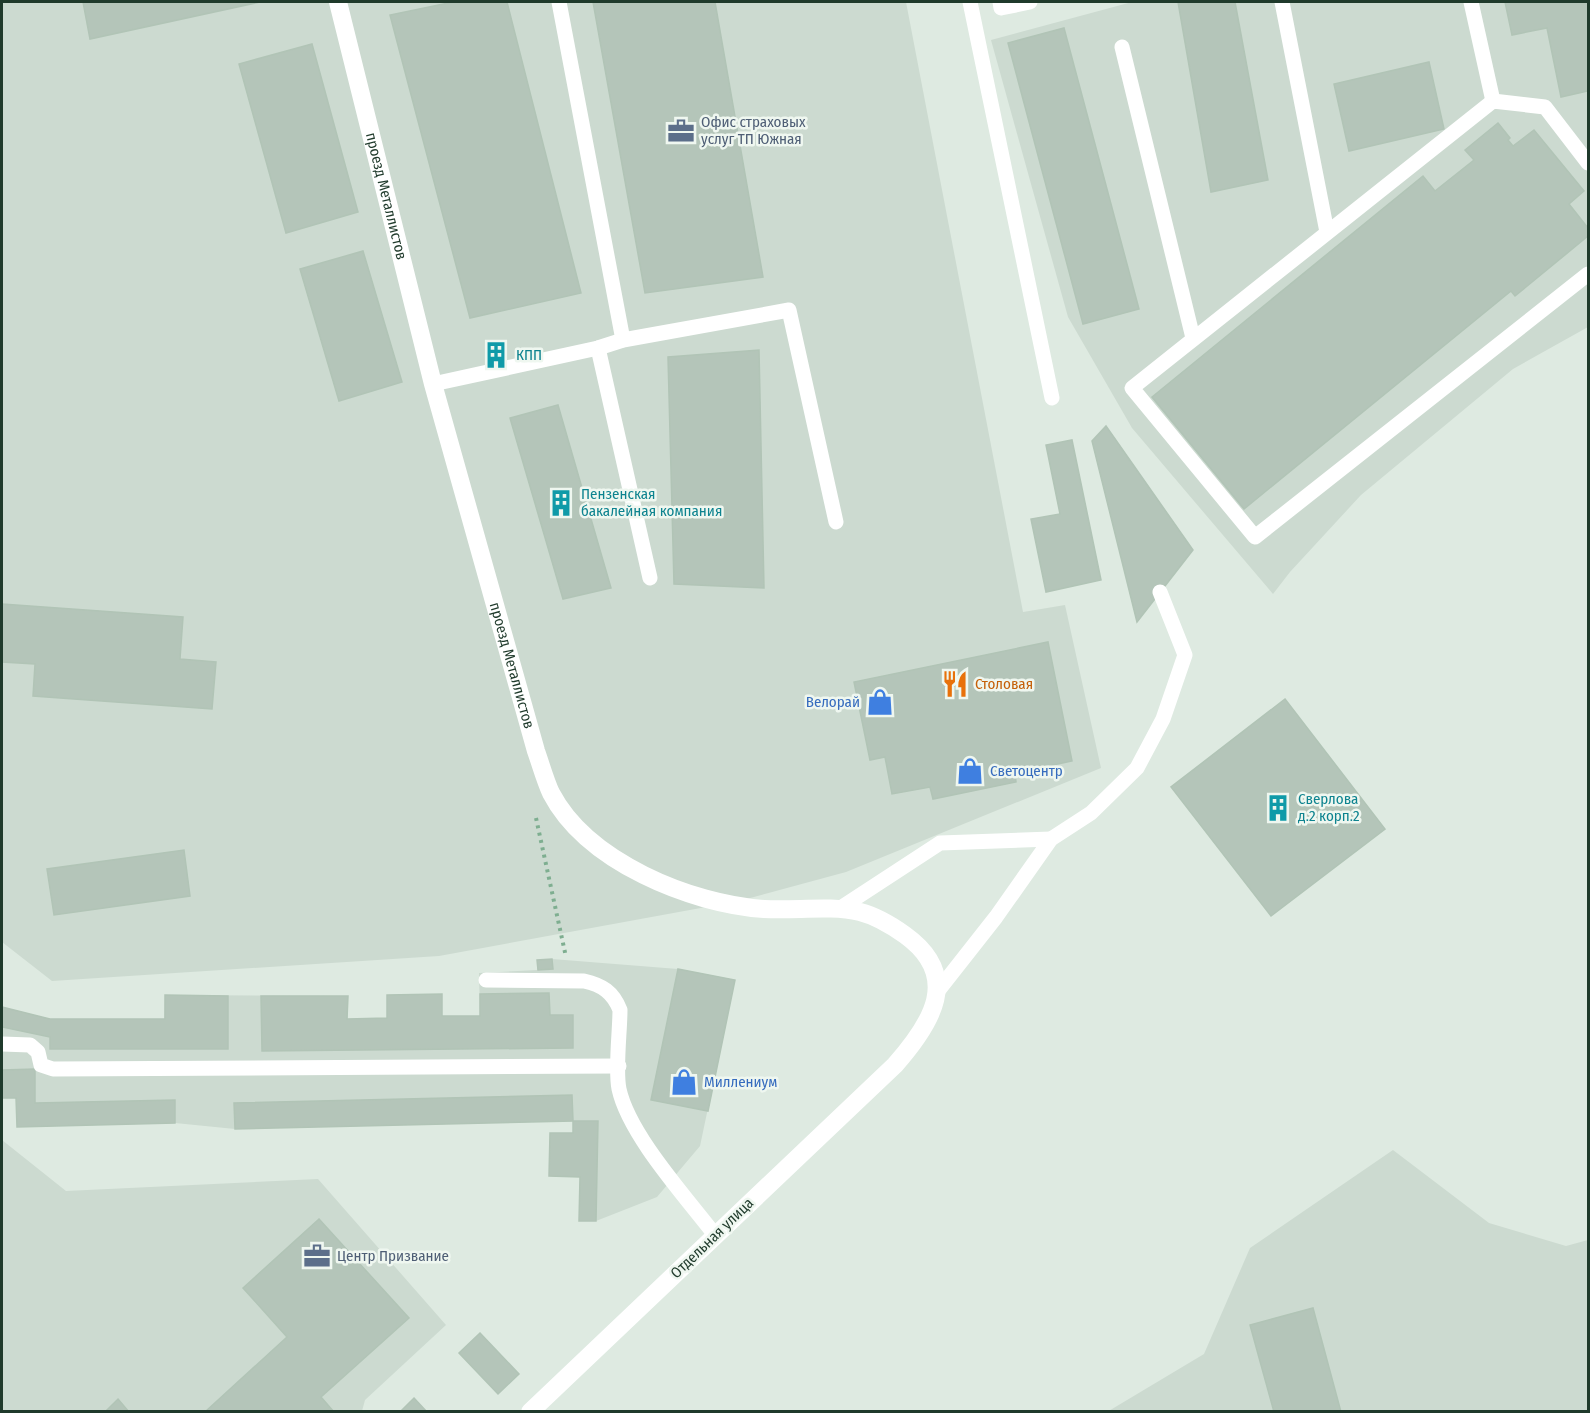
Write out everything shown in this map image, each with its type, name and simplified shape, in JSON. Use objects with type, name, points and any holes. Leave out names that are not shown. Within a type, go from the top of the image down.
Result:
[{"type":"street","name":"проезд Металлистов","points":[[338,2],[433,384],[536,751],[551,794],[572,822],[593,843],[646,876],[682,891],[727,904],[755,908],[839,909],[861,912],[882,921],[913,941],[933,965],[937,978],[937,992],[934,1007],[926,1025],[895,1065]]},
{"type":"street","name":"Отдельная улица","points":[[530,1412],[895,1065]]},
{"type":"lane","points":[[559,2],[623,340]]},
{"type":"lane","points":[[970,2],[1052,398]]},
{"type":"lane","points":[[1000,2],[1001,8],[1030,2]]},
{"type":"lane","points":[[1282,2],[1327,232]]},
{"type":"lane","points":[[1471,2],[1493,101]]},
{"type":"lane","points":[[1122,47],[1193,338]]},
{"type":"lane","points":[[1588,163],[1545,107],[1493,101],[1132,388],[1255,537],[1588,274]]},
{"type":"lane","points":[[433,384],[598,348],[623,340],[789,310],[836,522]]},
{"type":"lane","points":[[598,348],[650,578]]},
{"type":"lane","points":[[937,992],[996,917],[1051,839],[1091,813],[1137,768],[1163,719],[1185,655],[1160,592]]},
{"type":"lane","points":[[839,909],[940,843],[1051,839]]},
{"type":"lane","points":[[486,980],[571,980],[596,984],[616,999],[620,1010],[619,1087],[634,1124],[658,1162],[715,1235]]},
{"type":"lane","points":[[2,1044],[30,1045],[38,1052],[41,1065],[53,1069],[619,1066]]},
{"type":"path","points":[[534,808],[571,980]]},
{"type":"shaded area","points":[[2,2],[906,2],[1023,612],[1065,605],[1101,768],[846,872],[739,901],[439,956],[52,981],[2,942]]},
{"type":"shaded area","points":[[1132,2],[1588,2],[1588,327],[1513,369],[1361,495],[1290,572],[1273,594],[1132,428],[1068,317],[991,40]]},
{"type":"shaded area","points":[[552,959],[678,969],[735,980],[700,1146],[657,1197],[596,1221],[580,1177],[549,1176],[550,1133],[573,1133],[573,1121],[235,1129],[175,1123],[17,1127],[16,1098],[2,1098],[2,1007],[50,1019],[164,1019],[165,995],[348,996],[348,1019],[387,1018],[387,995],[442,994],[442,1016],[480,1016],[479,973],[537,970],[537,960]]},
{"type":"shaded area","points":[[2,1140],[66,1191],[318,1179],[446,1325],[365,1400],[362,1411],[2,1411]]},
{"type":"shaded area","points":[[1393,1150],[1489,1223],[1566,1246],[1588,1240],[1588,1411],[1107,1412],[1204,1354],[1250,1248]]},
{"type":"building","points":[[83,2],[260,2],[90,39]]},
{"type":"building","points":[[453,2],[507,2],[581,293],[470,318],[390,15]]},
{"type":"building","points":[[593,2],[715,2],[763,277],[645,293]]},
{"type":"building","points":[[1178,2],[1235,2],[1268,180],[1211,192]]},
{"type":"building","points":[[1505,2],[1588,2],[1588,91],[1561,97],[1547,28],[1512,35]]},
{"type":"building","points":[[1064,28],[1139,309],[1083,324],[1008,43]]},
{"type":"building","points":[[312,44],[358,212],[286,233],[239,64]]},
{"type":"building","points":[[1429,62],[1444,129],[1349,151],[1334,84]]},
{"type":"building","points":[[1498,123],[1510,138],[1508,140],[1513,146],[1534,130],[1584,191],[1569,204],[1588,228],[1588,236],[1515,296],[1511,291],[1244,509],[1152,397],[1423,176],[1435,191],[1474,160],[1465,150]]},
{"type":"building","points":[[363,251],[402,382],[339,401],[300,269]]},
{"type":"building","name":"КПП","points":[[500,345],[505,360],[492,364],[486,349]]},
{"type":"building","points":[[759,350],[764,588],[674,584],[668,357]]},
{"type":"building","name":"Пензенская бакалейная компания","points":[[558,405],[611,588],[563,599],[510,418]]},
{"type":"building","points":[[1106,426],[1193,550],[1137,622],[1092,441]]},
{"type":"building","points":[[1072,440],[1101,580],[1046,592],[1031,519],[1060,514],[1046,445]]},
{"type":"building","points":[[2,604],[183,617],[180,659],[216,662],[212,709],[33,696],[35,664],[2,662]]},
{"type":"building","points":[[1048,642],[1072,761],[1015,773],[1016,782],[933,799],[930,787],[892,794],[885,757],[870,760],[854,682]]},
{"type":"building","name":"Сверлова д.2 корп.2","points":[[1285,699],[1385,829],[1271,916],[1171,787]]},
{"type":"building","points":[[184,850],[190,896],[54,915],[47,869]]},
{"type":"building","points":[[552,959],[553,969],[538,970],[537,960]]},
{"type":"building","points":[[678,969],[735,980],[708,1111],[651,1100]]},
{"type":"building","points":[[549,993],[550,1015],[573,1015],[573,1048],[262,1051],[261,996],[348,996],[347,1019],[387,1018],[387,995],[442,994],[442,1016],[480,1016],[480,994]]},
{"type":"building","points":[[165,995],[228,996],[228,1049],[50,1049],[50,1037],[2,1027],[2,1007],[50,1019],[165,1019]]},
{"type":"building","points":[[35,1069],[35,1103],[175,1100],[175,1123],[17,1127],[16,1098],[2,1098],[2,1070]]},
{"type":"building","points":[[572,1095],[573,1121],[235,1129],[234,1103]]},
{"type":"building","points":[[573,1121],[598,1121],[596,1221],[579,1221],[580,1177],[549,1176],[550,1133],[573,1133]]},
{"type":"building","points":[[319,1219],[409,1318],[321,1397],[334,1412],[205,1412],[287,1337],[243,1288]]},
{"type":"building","points":[[1313,1308],[1341,1412],[1274,1412],[1250,1325]]},
{"type":"building","points":[[480,1333],[519,1374],[498,1394],[459,1353]]},
{"type":"building","points":[[414,1398],[427,1412],[400,1412]]},
{"type":"building","points":[[118,1399],[129,1412],[105,1412]]},
{"type":"place","name":"Офис страховых услуг ТП Южная","points":[[681,131]]},
{"type":"place","name":"КПП","points":[[496,355]]},
{"type":"place","name":"Пензенская бакалейная компания","points":[[561,503]]},
{"type":"place","name":"Столовая","points":[[955,684]]},
{"type":"place","name":"Велорай","points":[[880,702]]},
{"type":"place","name":"Светоцентр","points":[[970,771]]},
{"type":"place","name":"Сверлова д.2 корп.2","points":[[1278,808]]},
{"type":"place","name":"Миллениум","points":[[684,1082]]},
{"type":"place","name":"Центр Призвание","points":[[317,1256]]}]
